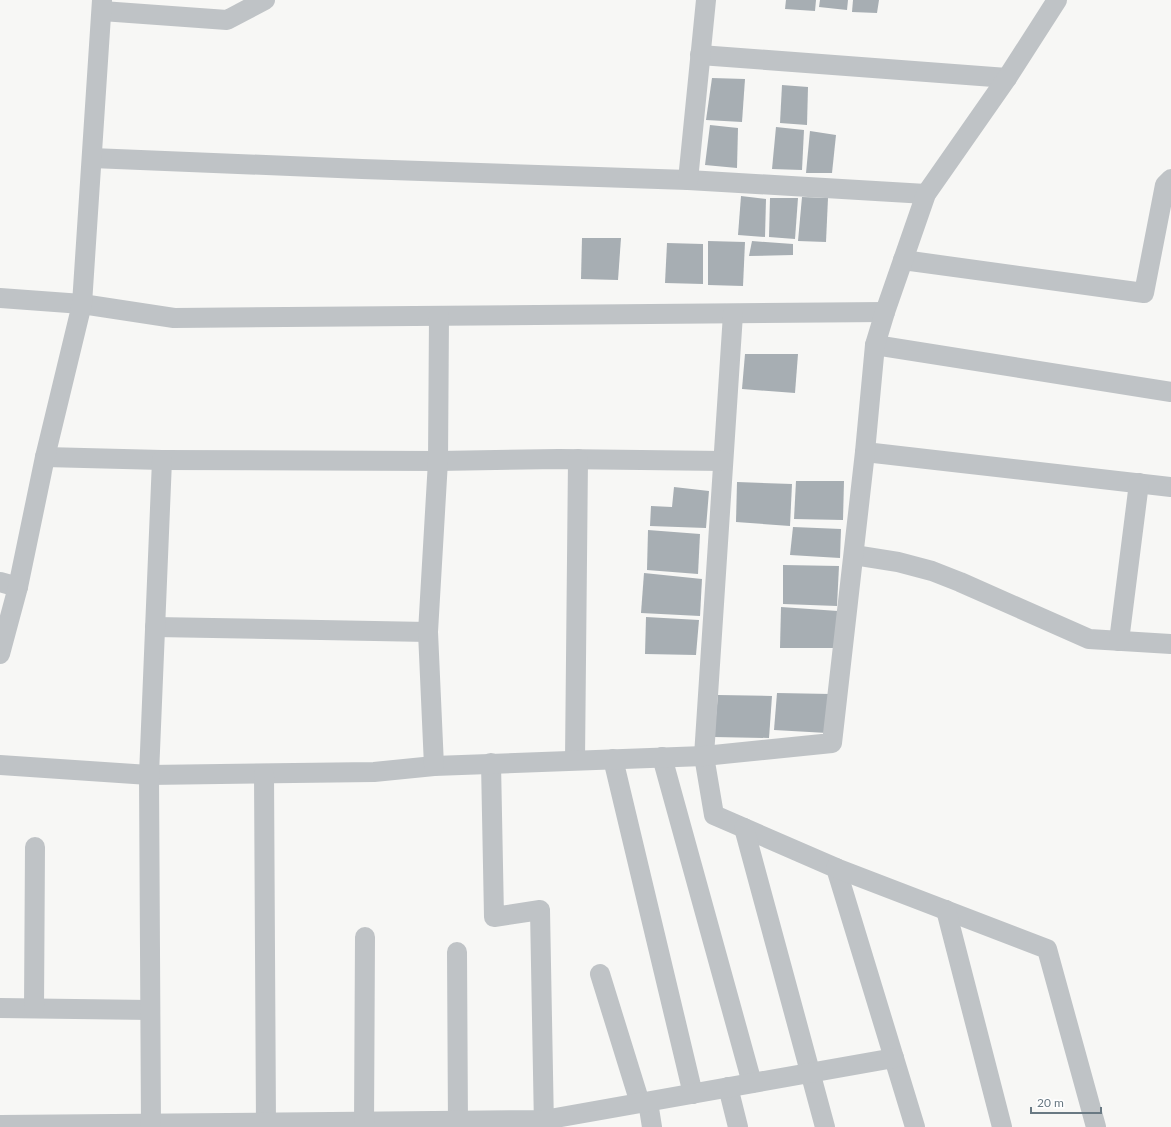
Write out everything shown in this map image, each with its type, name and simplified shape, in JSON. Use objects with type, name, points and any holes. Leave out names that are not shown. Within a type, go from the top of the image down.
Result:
[{"type":"street","points":[[0,654],[9,584],[45,458],[82,304],[102,6],[227,20],[265,0]]},
{"type":"street","points":[[688,180],[706,0]]},
{"type":"street","points":[[0,765],[149,775],[374,772],[434,766],[491,763],[704,756],[832,743],[854,555],[875,345],[926,194],[1007,78],[1057,0]]},
{"type":"street","points":[[700,55],[1007,78]]},
{"type":"street","points":[[92,158],[688,180],[926,194]]},
{"type":"street","points":[[903,260],[1144,293],[1165,185],[1171,179]]},
{"type":"street","points":[[0,298],[82,304],[174,318],[885,312]]},
{"type":"street","points":[[733,314],[704,756],[714,814],[836,868],[1047,949],[1096,1127]]},
{"type":"street","points":[[434,766],[428,632],[438,461],[439,316]]},
{"type":"street","points":[[875,345],[1171,392]]},
{"type":"street","points":[[865,452],[1171,487]]},
{"type":"street","points":[[45,458],[162,460],[438,461],[578,459],[723,461]]},
{"type":"street","points":[[575,760],[578,459]]},
{"type":"street","points":[[151,1125],[149,775],[162,460]]},
{"type":"street","points":[[1119,641],[1139,483]]},
{"type":"street","points":[[854,555],[898,562],[932,571],[1088,639],[1171,644]]},
{"type":"street","points":[[155,627],[428,632]]},
{"type":"street","points":[[662,757],[752,1083]]},
{"type":"street","points":[[613,759],[692,1094]]},
{"type":"street","points":[[491,763],[494,917],[540,910],[544,1123]]},
{"type":"street","points":[[264,774],[266,1125]]},
{"type":"street","points":[[744,828],[825,1127]]},
{"type":"street","points":[[34,1008],[35,847]]},
{"type":"street","points":[[836,868],[915,1127]]},
{"type":"street","points":[[946,910],[1002,1127]]},
{"type":"street","points":[[364,937],[364,1124]]},
{"type":"street","points":[[457,952],[458,1124]]},
{"type":"street","points":[[600,974],[652,1127]]},
{"type":"street","points":[[0,1008],[150,1010]]},
{"type":"street","points":[[0,1124],[39,1126],[544,1123],[644,1102],[894,1058]]},
{"type":"street","points":[[728,1088],[738,1127]]},
{"type":"building","points":[[786,0],[816,0],[815,11],[785,9]]},
{"type":"building","points":[[820,0],[848,0],[847,10],[819,7]]},
{"type":"building","points":[[853,0],[879,0],[877,13],[852,12]]},
{"type":"building","points":[[712,78],[745,79],[742,122],[706,120]]},
{"type":"building","points":[[782,85],[808,87],[807,125],[780,123]]},
{"type":"building","points":[[710,125],[738,128],[737,168],[705,165]]},
{"type":"building","points":[[776,127],[804,130],[802,170],[772,169]]},
{"type":"building","points":[[810,131],[836,135],[832,173],[806,173]]},
{"type":"building","points":[[741,196],[766,199],[765,237],[738,235]]},
{"type":"building","points":[[802,197],[828,198],[826,242],[798,241]]},
{"type":"building","points":[[770,198],[798,198],[795,239],[769,237]]},
{"type":"building","points":[[582,238],[621,238],[618,280],[581,279]]},
{"type":"building","points":[[708,241],[745,242],[743,286],[708,285]]},
{"type":"building","points":[[752,241],[793,244],[793,255],[749,256]]},
{"type":"building","points":[[667,243],[703,244],[703,284],[665,283]]},
{"type":"building","points":[[745,354],[798,354],[795,393],[742,389]]},
{"type":"building","points":[[796,481],[844,481],[843,520],[794,519]]},
{"type":"building","points":[[737,482],[792,484],[790,526],[736,522]]},
{"type":"building","points":[[674,487],[709,491],[706,528],[650,526],[651,506],[672,507]]},
{"type":"building","points":[[793,527],[841,529],[840,558],[790,555]]},
{"type":"building","points":[[648,530],[700,534],[698,574],[647,570]]},
{"type":"building","points":[[783,565],[839,566],[837,606],[783,604]]},
{"type":"building","points":[[644,573],[702,579],[700,616],[641,613]]},
{"type":"building","points":[[781,607],[838,611],[834,648],[780,648]]},
{"type":"building","points":[[646,617],[699,620],[696,655],[645,654]]},
{"type":"building","points":[[777,693],[831,694],[827,733],[774,730]]},
{"type":"building","points":[[718,695],[772,696],[769,738],[714,737]]}]
